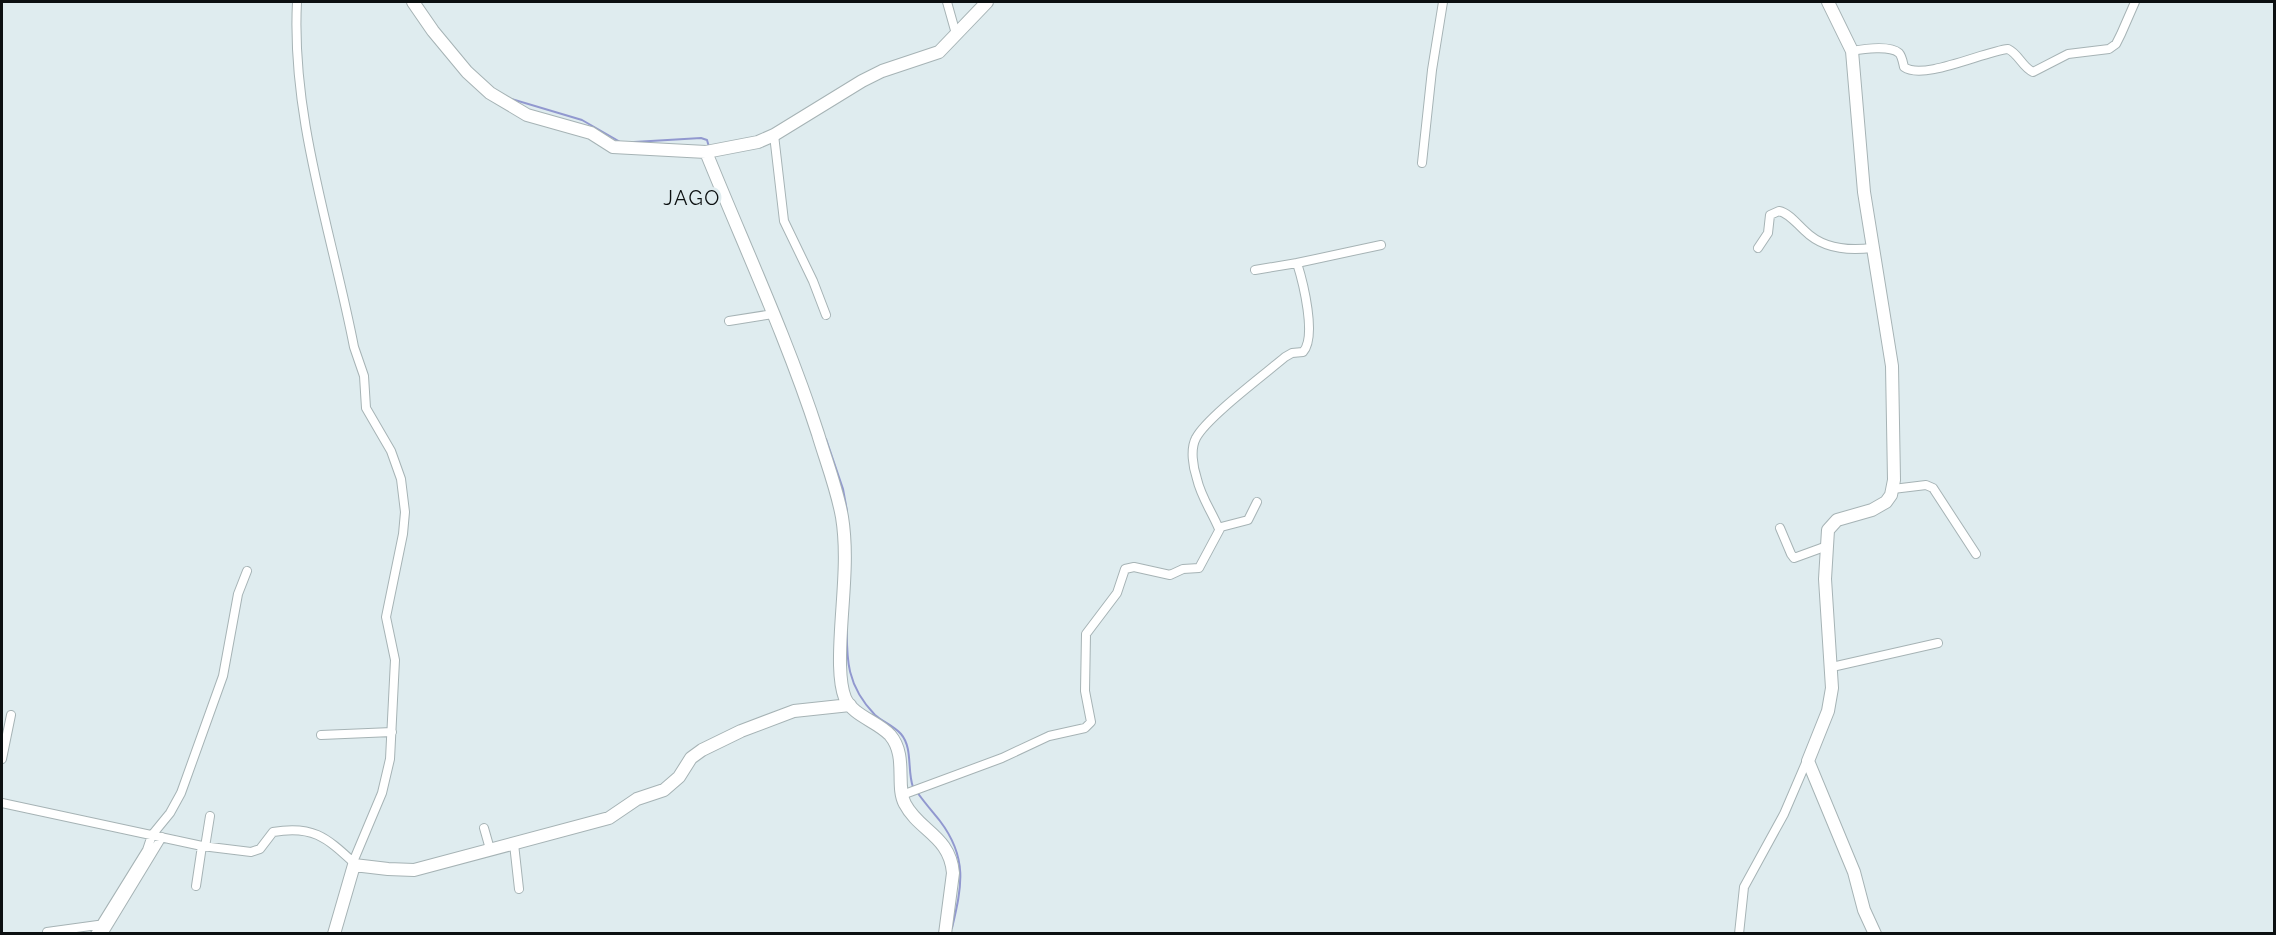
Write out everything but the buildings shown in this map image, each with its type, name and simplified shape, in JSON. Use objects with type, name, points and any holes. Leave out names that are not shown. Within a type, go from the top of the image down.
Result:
[{"type":"street","points":[[297,2],[296,28],[303,107],[354,346],[364,376],[364,401],[391,451],[401,479],[404,498],[403,534],[386,617],[395,660],[390,759],[382,793],[351,869],[334,933]]},
{"type":"street","points":[[413,2],[433,31],[467,72],[490,93],[527,115],[591,133],[613,147],[709,152],[758,142],[774,135],[882,71],[939,52],[987,2]]},
{"type":"street","points":[[947,2],[956,34]]},
{"type":"street","points":[[1422,162],[1432,70],[1443,2]]},
{"type":"street","points":[[1739,933],[1742,893],[1748,878],[1775,832],[1828,711],[1832,688],[1832,667],[1825,579],[1828,530],[1835,521],[1881,506],[1889,500],[1893,489],[1892,366],[1864,192],[1852,51],[1828,2]]},
{"type":"street","points":[[1852,51],[1875,48],[1896,51],[1904,67],[1913,71],[1958,63],[2008,49],[2014,52],[2025,68],[2033,72],[2068,54],[2104,50],[2114,46],[2135,2]]},
{"type":"street","points":[[774,135],[784,221],[813,281],[826,315]]},
{"type":"street","points":[[709,152],[805,396],[842,516],[844,588],[840,656],[844,693],[850,705],[883,729],[893,740],[900,762],[907,808],[936,836],[950,855],[953,873],[945,933]]},
{"type":"street","points":[[1758,248],[1768,232],[1770,215],[1779,210],[1786,213],[1808,235],[1840,250],[1872,248]]},
{"type":"street","points":[[1255,270],[1381,245]]},
{"type":"street","points":[[1219,529],[1196,477],[1193,455],[1196,438],[1214,417],[1285,357],[1292,353],[1303,352],[1307,346],[1304,287],[1297,263]]},
{"type":"street","points":[[729,321],[773,314]]},
{"type":"street","points":[[1893,489],[1926,485],[1933,488],[1976,554]]},
{"type":"street","points":[[904,794],[924,789],[1002,758],[1049,736],[1082,729],[1089,725],[1091,722],[1084,691],[1086,634],[1116,593],[1124,571],[1128,567],[1134,567],[1170,575],[1183,569],[1199,568],[1219,529],[1225,525],[1248,520],[1257,502]]},
{"type":"street","points":[[1780,528],[1794,558],[1827,546]]},
{"type":"street","points":[[95,933],[104,926],[181,793],[223,676],[238,594],[247,571]]},
{"type":"street","points":[[1832,667],[1938,643]]},
{"type":"street","points":[[2,803],[203,847],[251,852],[260,849],[270,833],[299,830],[319,834],[354,863],[409,870],[609,818],[637,799],[672,785],[680,777],[691,758],[702,750],[741,731],[794,711],[850,705]]},
{"type":"street","points":[[2,759],[11,715]]},
{"type":"street","points":[[321,735],[392,732]]},
{"type":"street","points":[[1808,758],[1854,872],[1867,919],[1875,933]]},
{"type":"street","points":[[196,885],[210,816]]},
{"type":"street","points":[[484,828],[490,849]]},
{"type":"street","points":[[514,844],[519,889]]},
{"type":"street","points":[[47,932],[104,926]]},
{"type":"waterway","points":[[508,98],[582,120],[622,143]]},
{"type":"waterway","points":[[634,142],[701,138],[707,140],[709,147]]},
{"type":"waterway","points":[[826,439],[843,489],[847,511]]},
{"type":"waterway","points":[[847,622],[848,660],[854,683],[859,694],[875,715],[898,731],[905,740],[913,787]]},
{"type":"waterway","points":[[917,792],[949,834],[959,860],[960,885],[952,928]]},
{"type":"district","name":"JAGO","points":[[692,198]]}]
